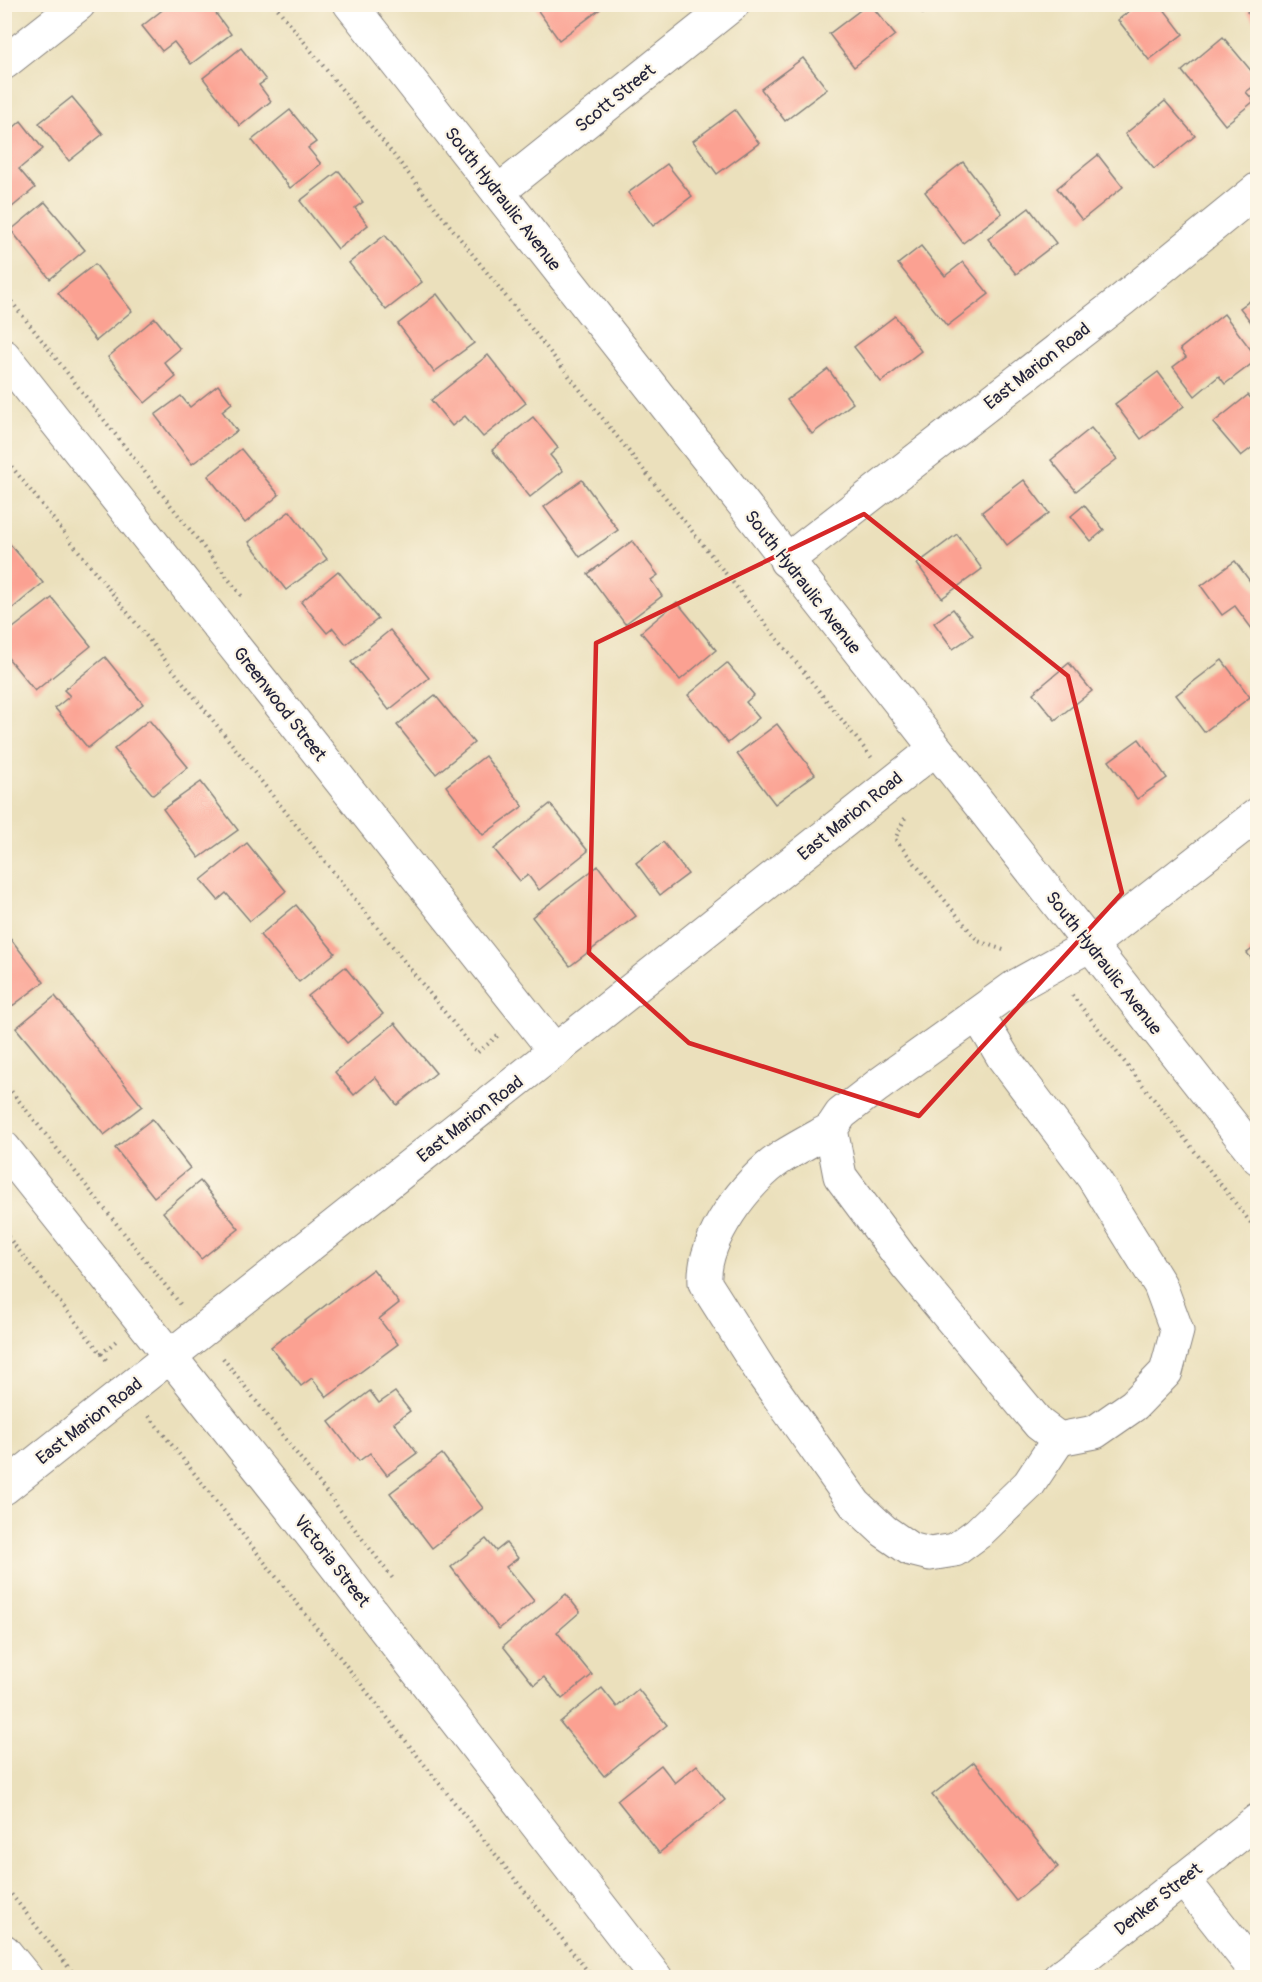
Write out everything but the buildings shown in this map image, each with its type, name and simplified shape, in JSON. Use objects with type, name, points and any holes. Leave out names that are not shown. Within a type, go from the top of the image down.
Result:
[{"type":"street","points":[[4,63],[79,4]]},
{"type":"street","name":"South Hydraulic Avenue","points":[[350,4],[1257,1158]]},
{"type":"street","name":"Scott Street","points":[[498,192],[733,4]]},
{"type":"street","name":"East Marion Road","points":[[786,561],[1122,300],[1257,189]]},
{"type":"street","name":"Greenwood Street","points":[[4,356],[555,1051]]},
{"type":"street","name":"East Marion Road","points":[[4,1488],[934,749]]},
{"type":"street","points":[[978,1015],[1003,1057],[1105,1197],[1160,1285],[1177,1331],[1166,1372],[1134,1405],[1095,1432],[1059,1439],[1029,1484],[978,1533],[955,1550],[930,1554],[910,1549],[884,1531],[855,1504],[762,1373],[705,1283],[704,1267],[708,1250],[726,1218],[751,1187],[780,1158],[831,1129],[841,1113],[868,1092],[1017,986],[1090,945],[1257,814]]},
{"type":"street","points":[[831,1129],[840,1176],[853,1194],[907,1266],[1009,1389],[1039,1424],[1059,1439]]},
{"type":"street","name":"Victoria Street","points":[[4,1148],[171,1356],[656,1977]]},
{"type":"street","name":"Denker Street","points":[[1059,1977],[1257,1820]]},
{"type":"street","points":[[1183,1879],[1257,1974]]},
{"type":"street","points":[[4,1951],[26,1977]]},
{"type":"path","points":[[274,4],[867,750],[909,810],[895,839],[978,941],[1021,956],[1072,995],[1257,1232]]},
{"type":"path","points":[[4,1082],[202,1331],[399,1587]]},
{"type":"path","points":[[4,1232],[593,1977]]},
{"type":"path","points":[[4,1885],[77,1977]]},
{"type":"highlighted area","points":[[864,514],[1068,676],[1122,893],[919,1116],[689,1043],[589,953],[596,643]]}]
